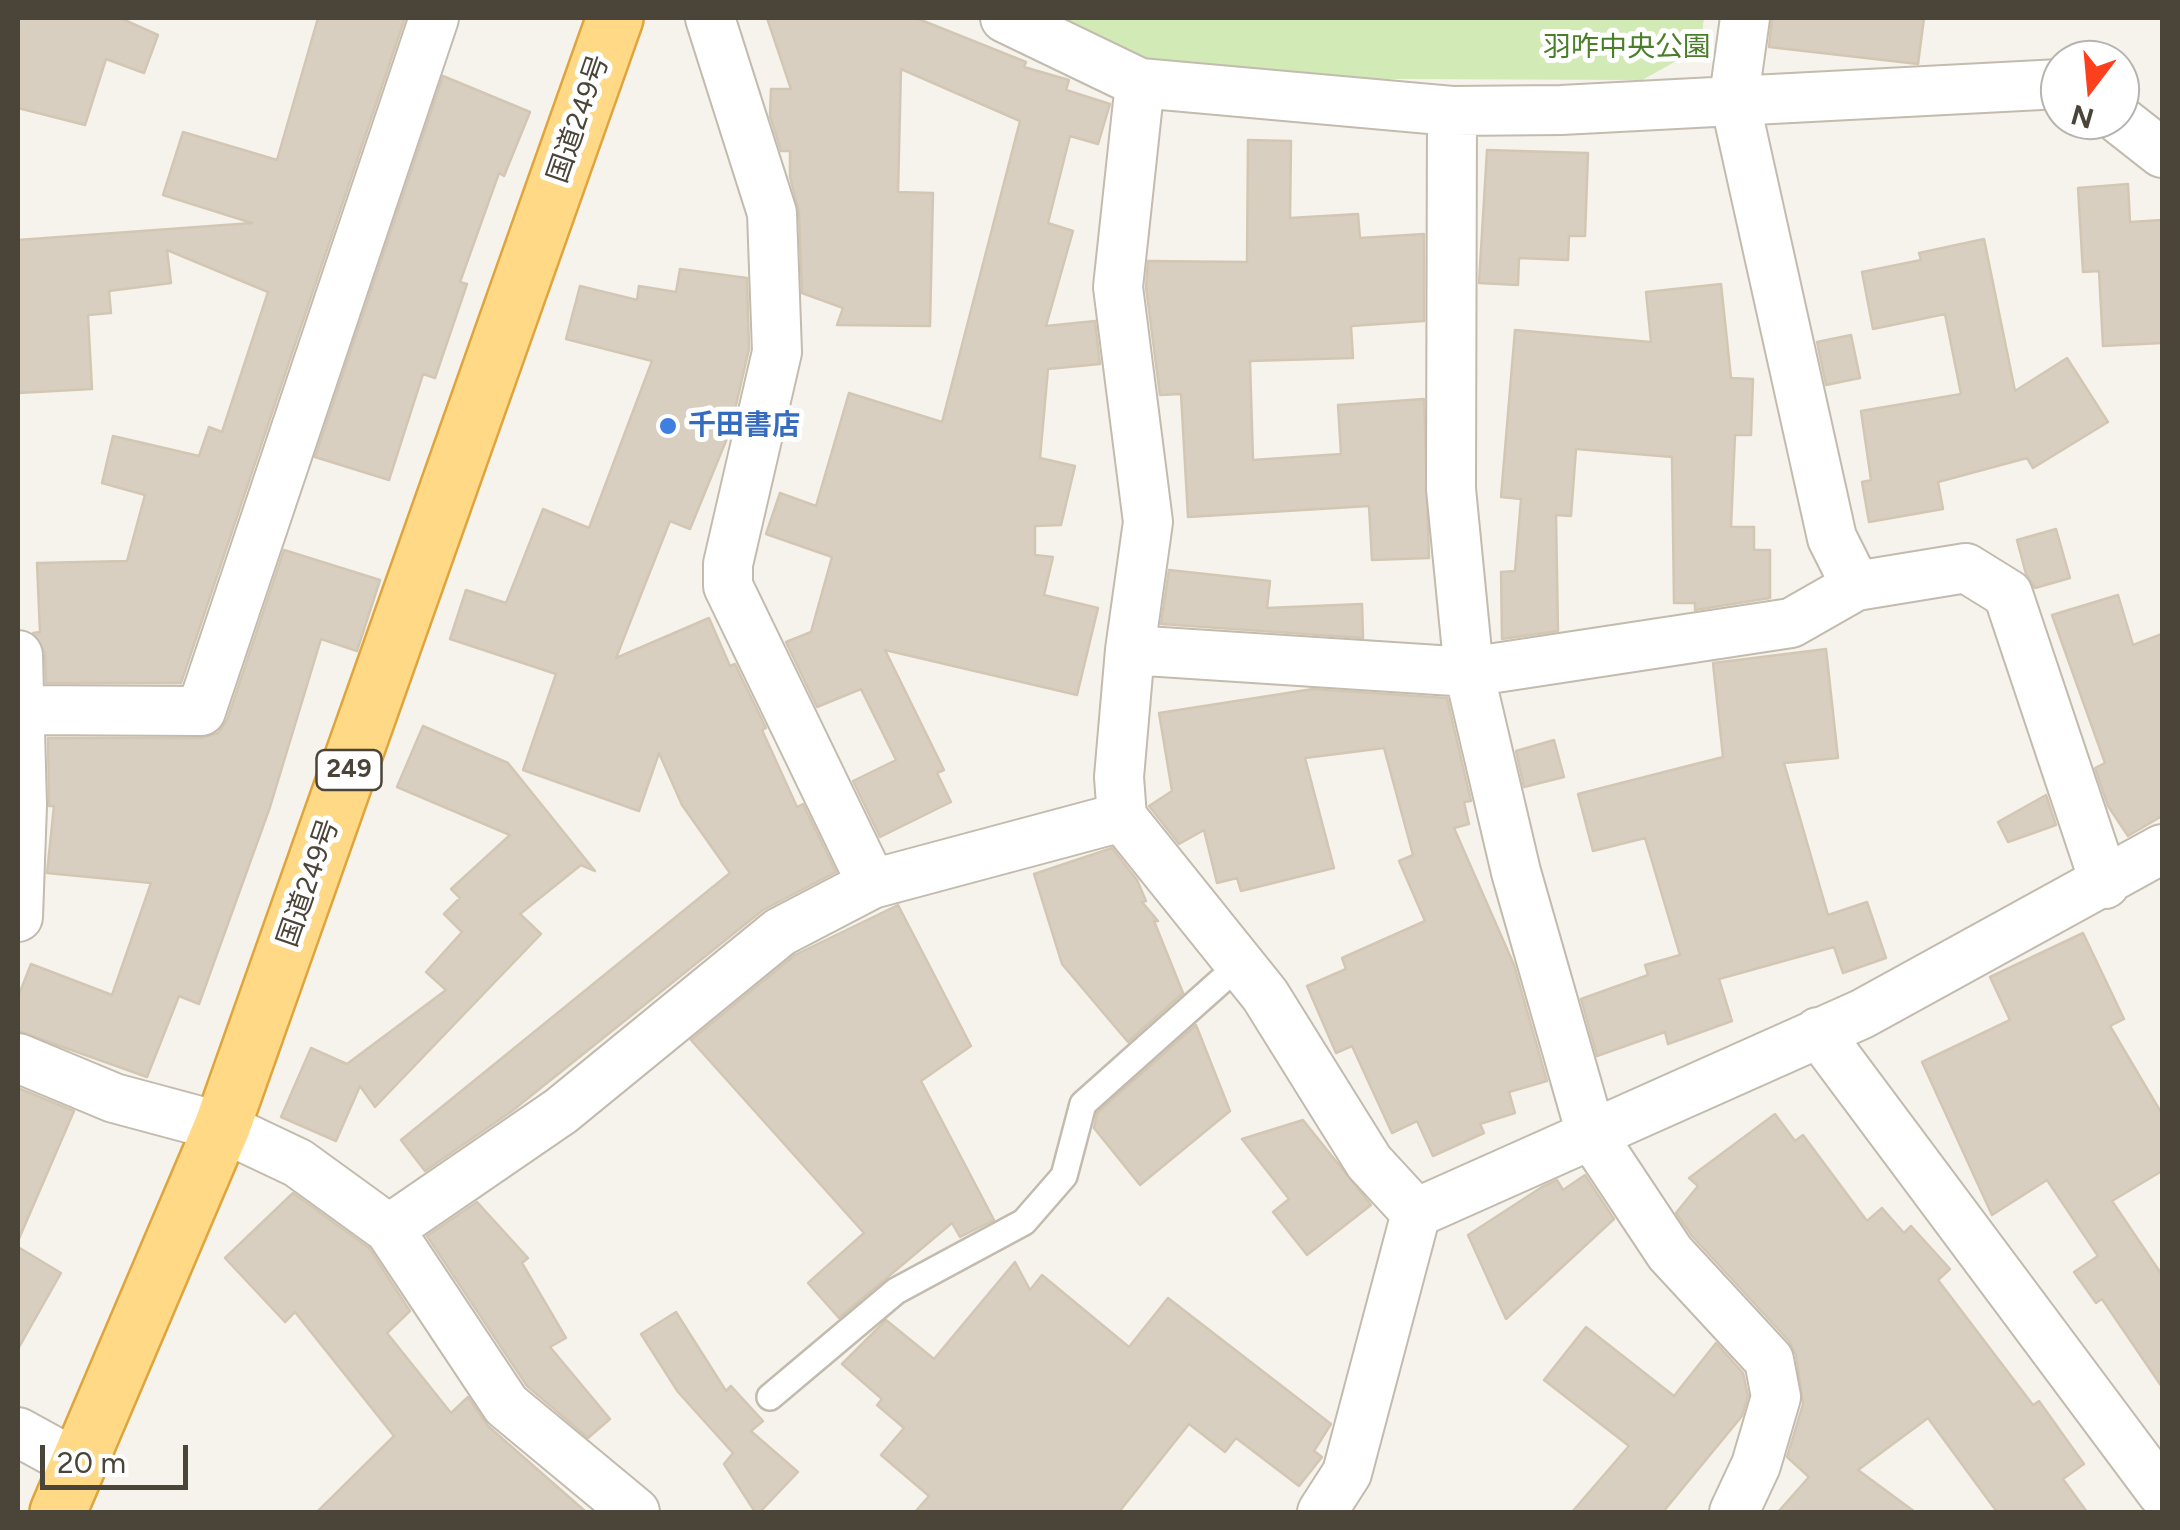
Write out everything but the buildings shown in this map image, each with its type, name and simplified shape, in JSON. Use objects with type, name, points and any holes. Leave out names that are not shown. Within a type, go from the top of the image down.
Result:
[{"type":"highway","name":"国道249号","points":[[69,1489],[222,1127],[615,18]]},
{"type":"street","points":[[22,710],[202,711],[434,18]]},
{"type":"street","points":[[710,18],[772,213],[779,320],[777,352],[728,564],[728,586],[872,884]]},
{"type":"street","points":[[1005,18],[1140,83],[1452,110],[1562,110],[2040,85]]},
{"type":"street","points":[[1745,18],[1734,98],[1832,538],[1856,586]]},
{"type":"street","points":[[1140,83],[1118,287],[1148,522],[1130,650],[1119,777],[1122,816],[1266,995],[1369,1162],[1416,1214]]},
{"type":"street","points":[[1452,110],[1450,490],[1469,672],[1516,872],[1591,1134],[1670,1253],[1768,1360],[1776,1397],[1756,1465],[1734,1512]]},
{"type":"street","points":[[2140,136],[2162,153]]},
{"type":"street","points":[[1130,650],[1469,672],[1791,623],[1856,586],[1966,568],[2008,594],[2105,884]]},
{"type":"street","points":[[18,655],[22,710],[18,917]]},
{"type":"street","points":[[390,1229],[561,1111],[780,932],[872,884],[1122,816]]},
{"type":"street","points":[[1416,1214],[1862,1014],[2105,884],[2162,849]]},
{"type":"street","points":[[1818,1032],[2162,1493]]},
{"type":"street","points":[[18,1058],[114,1098],[222,1127],[298,1163],[390,1229],[506,1405],[635,1512]]},
{"type":"street","points":[[1322,1512],[1347,1473],[1416,1214]]},
{"type":"street","points":[[18,1432],[69,1489]]},
{"type":"lane","points":[[770,1397],[896,1291],[1024,1222],[1064,1176],[1084,1104],[1240,964]]},
{"type":"green space","name":"羽咋中央公園","points":[[1040,18],[1704,18],[1700,48],[1642,80],[1174,78]]},
{"type":"place","name":"千田書店","points":[[668,426]]}]
